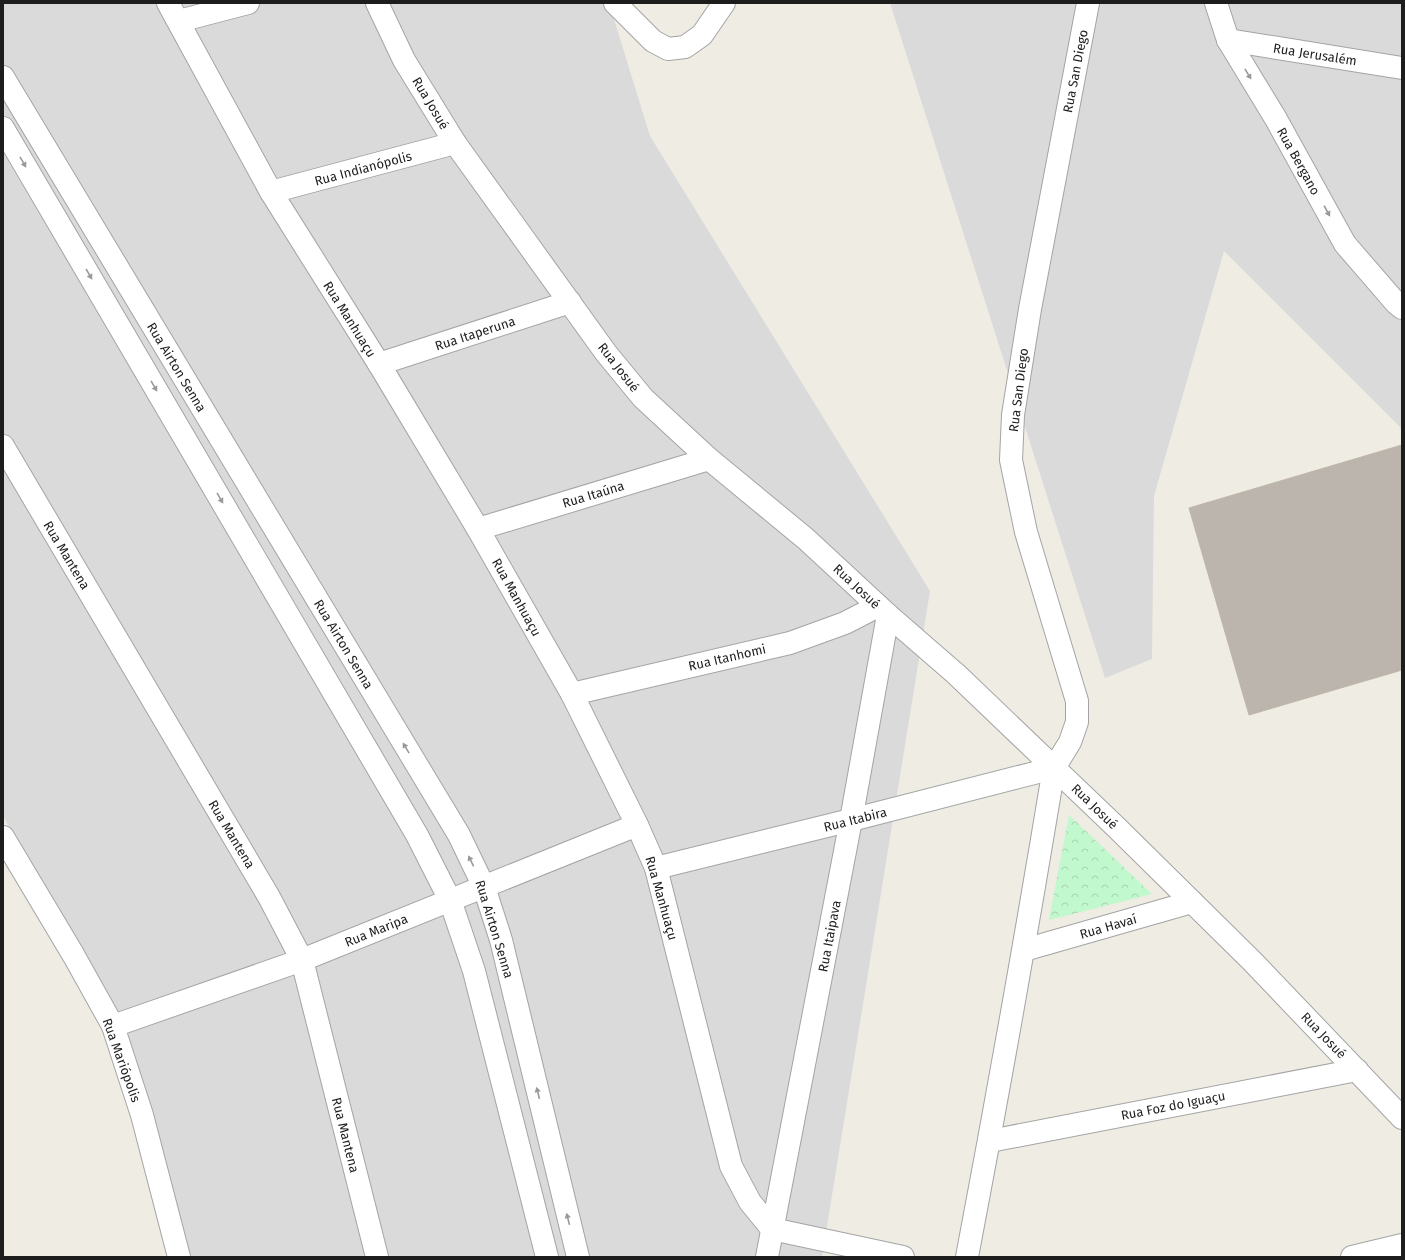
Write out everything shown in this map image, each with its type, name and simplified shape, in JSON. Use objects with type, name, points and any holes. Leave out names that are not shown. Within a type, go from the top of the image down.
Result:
[{"type":"street","points":[[174,12],[248,3]]},
{"type":"street","name":"Rua Josué","points":[[377,3],[404,60],[455,143],[606,353],[643,398],[709,459],[806,539],[883,610],[956,674],[1116,827],[1252,961],[1402,1118]]},
{"type":"street","points":[[615,3],[653,41],[668,48],[684,47],[702,35],[724,3]]},
{"type":"street","name":"Rua San Diego","points":[[1054,768],[1070,742],[1077,722],[1077,701],[1026,532],[1011,460],[1013,414],[1030,309],[1088,3]]},
{"type":"street","name":"Rua Bergano","points":[[1216,3],[1228,40],[1276,120],[1345,244],[1402,308]]},
{"type":"street","name":"Rua Manhuaçu","points":[[174,12],[271,192],[379,364],[478,529],[572,694],[637,825],[656,868],[730,1166],[750,1202],[772,1229]]},
{"type":"street","name":"Rua Jerusalém","points":[[1228,40],[1402,68]]},
{"type":"street","name":"Rua Airton Senna","points":[[3,77],[458,835],[484,887],[501,940],[578,1257]]},
{"type":"street","points":[[3,128],[418,835],[450,900],[474,971],[547,1257]]},
{"type":"street","name":"Rua Indianópolis","points":[[271,192],[455,143]]},
{"type":"street","name":"Rua Itaperuna","points":[[379,364],[570,302]]},
{"type":"street","name":"Rua Mantena","points":[[3,446],[269,898],[302,960],[377,1257]]},
{"type":"street","name":"Rua Itaúna","points":[[478,529],[709,459]]},
{"type":"street","name":"Rua Itanhomi","points":[[572,694],[790,643],[883,610]]},
{"type":"street","name":"Rua Itaipava","points":[[767,1257],[851,820],[883,610]]},
{"type":"street","points":[[967,1257],[990,1141],[1024,950],[1054,768]]},
{"type":"street","name":"Rua Itabira","points":[[656,868],[1054,768]]},
{"type":"street","name":"Rua Maripa","points":[[113,1026],[302,960],[637,825]]},
{"type":"street","name":"Rua Mariópolis","points":[[3,837],[74,956],[113,1026],[142,1115],[179,1257]]},
{"type":"street","name":"Rua Havaí","points":[[1024,950],[1192,902]]},
{"type":"street","name":"Rua Foz do Iguaçu","points":[[990,1141],[1357,1070]]},
{"type":"street","points":[[772,1229],[903,1257]]},
{"type":"street","points":[[1352,1257],[1402,1245]]},
{"type":"shaded area","points":[[3,3],[609,3],[650,136],[930,591],[822,1257],[182,1257],[132,1048],[3,816]]},
{"type":"shaded area","points":[[890,3],[1402,3],[1402,429],[1224,251],[1154,496],[1152,659],[1105,678]]},
{"type":"green space","points":[[1069,815],[1152,894],[1049,920]]},
{"type":"building","points":[[1402,445],[1402,670],[1249,715],[1189,508]]}]
